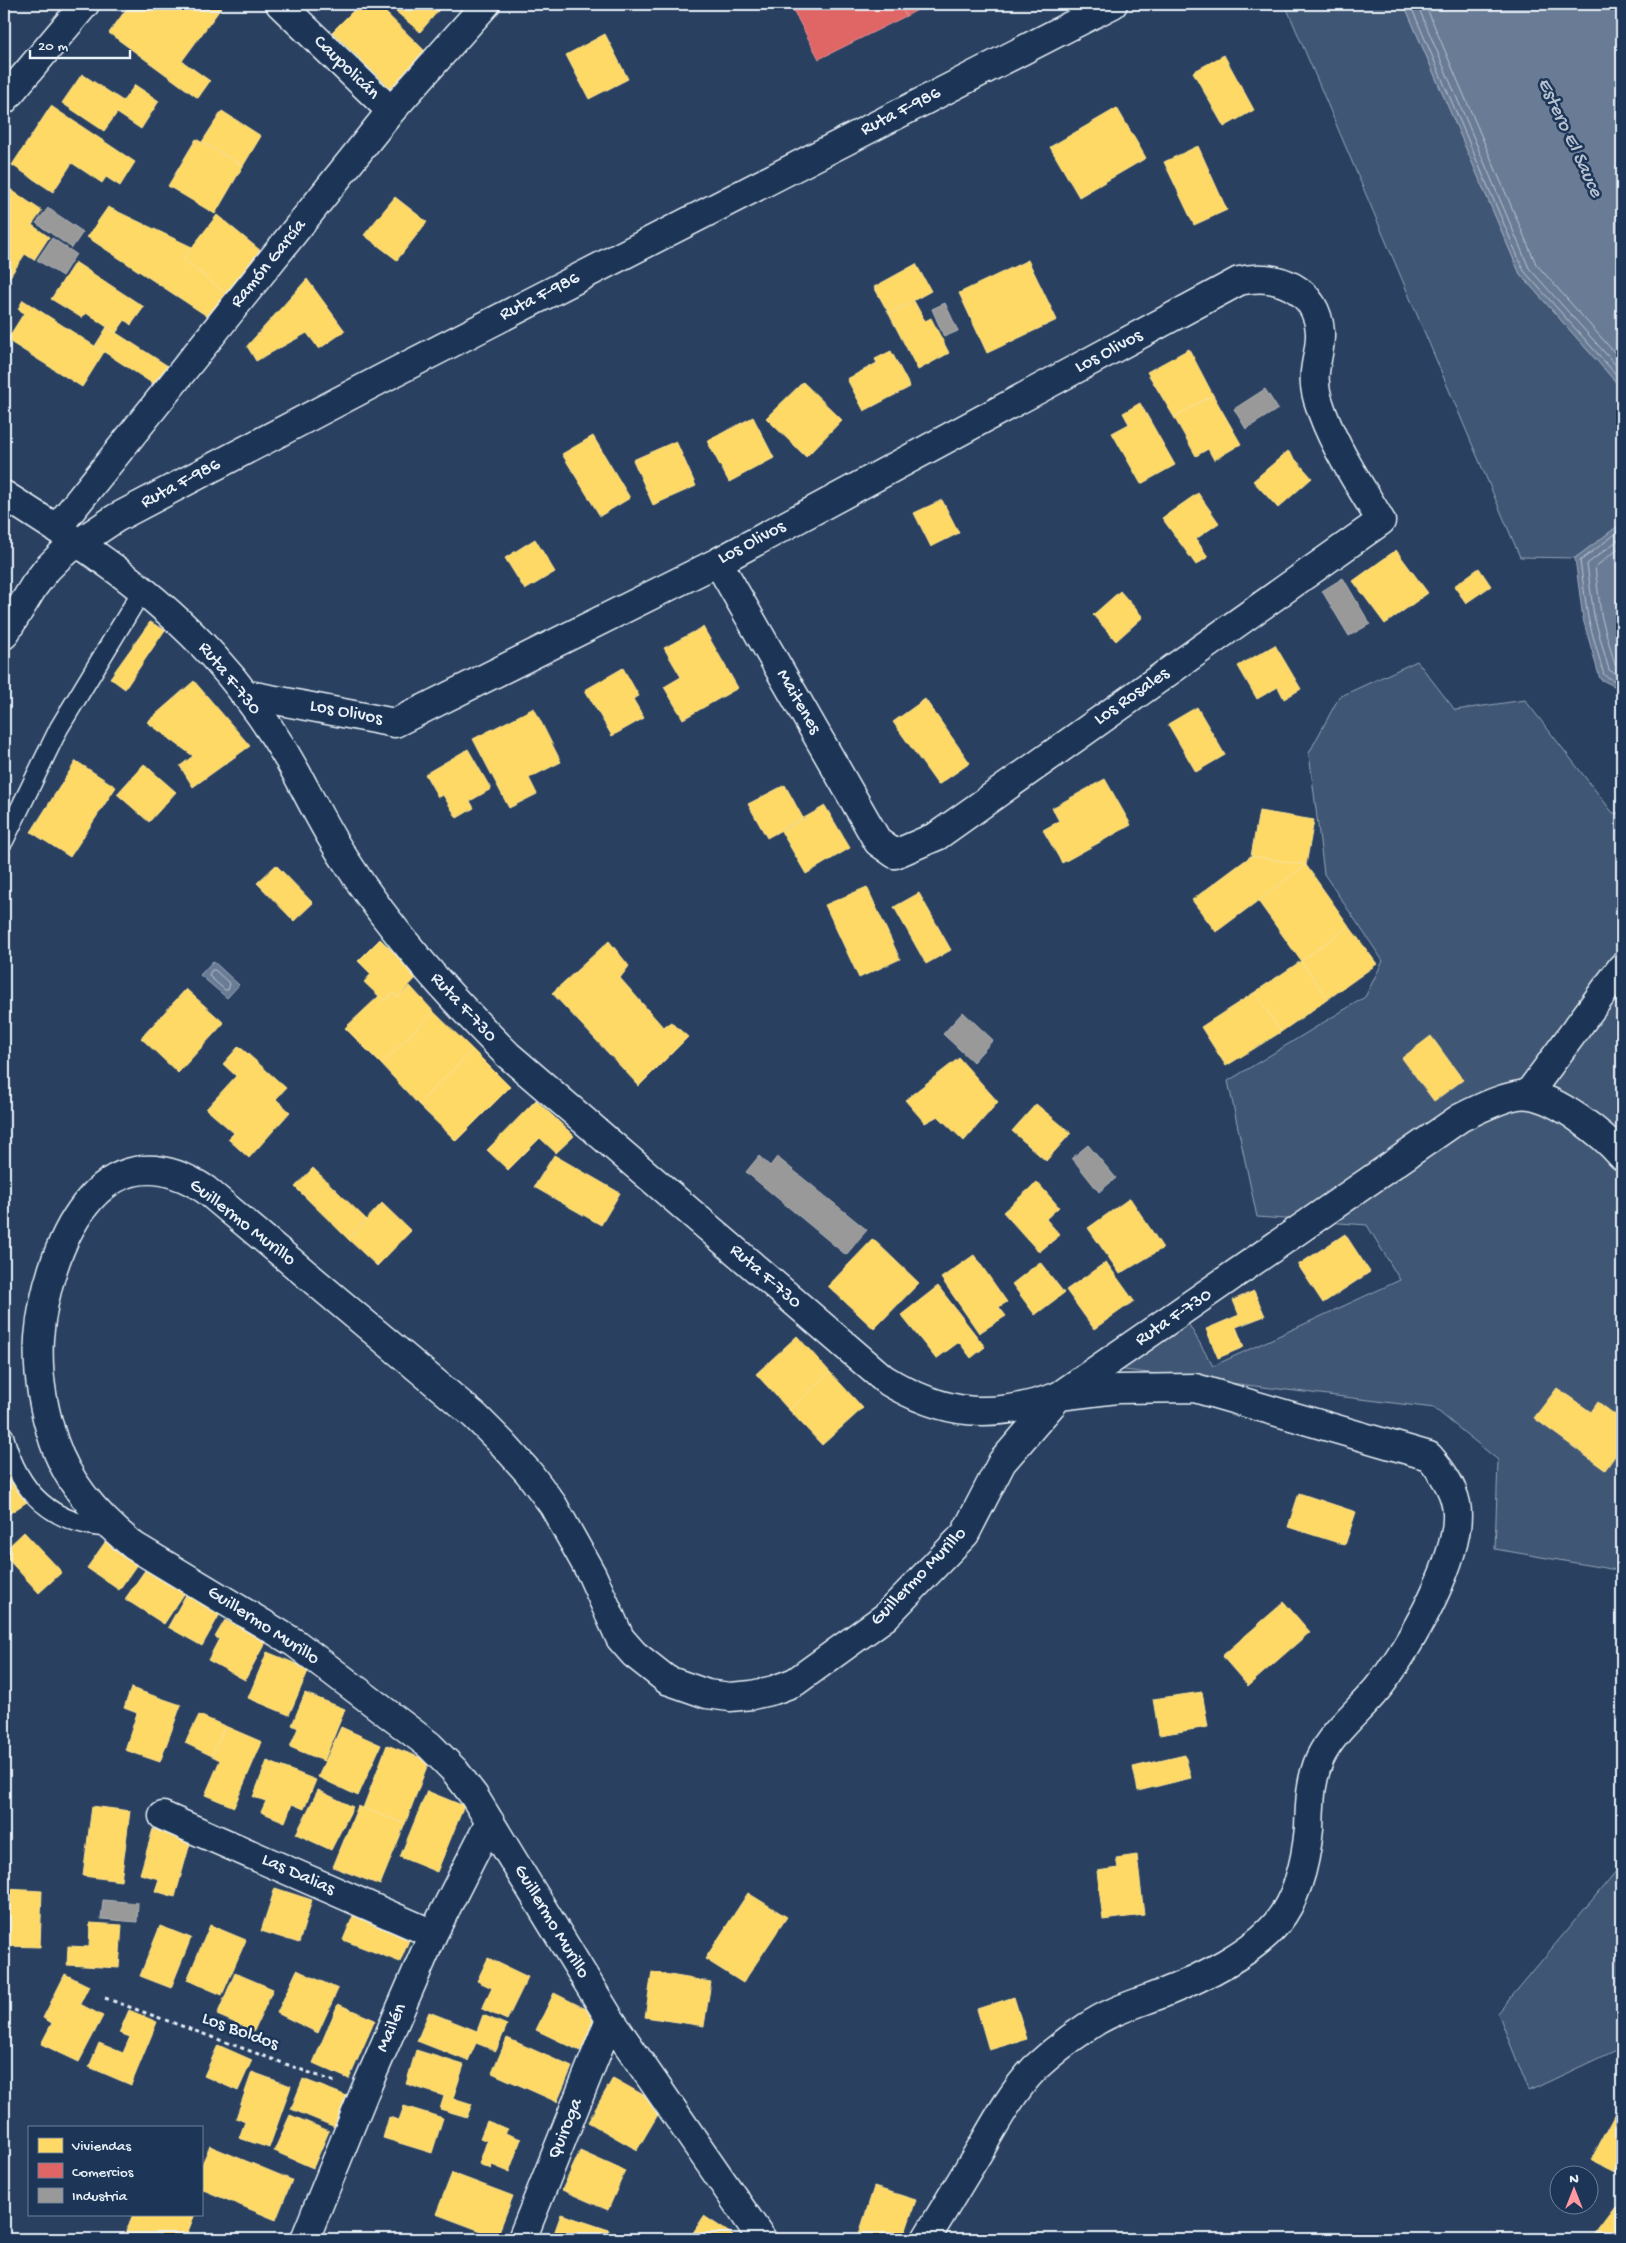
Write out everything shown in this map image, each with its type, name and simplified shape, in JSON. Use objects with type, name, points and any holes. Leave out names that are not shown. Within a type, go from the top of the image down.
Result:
[{"type":"street","points":[[4,100],[85,4]]},
{"type":"street","name":"Caupolicán","points":[[280,4],[391,111]]},
{"type":"street","name":"Ramón García","points":[[68,535],[391,111],[486,4]]},
{"type":"street","name":"Ruta F-986","points":[[4,635],[34,586],[62,554],[68,535],[116,518],[387,376],[1113,4]]},
{"type":"street","name":"Los Olivos","points":[[244,694],[395,723],[718,562],[1240,281],[1268,278],[1281,281],[1299,292],[1313,308],[1320,333],[1314,372],[1318,399],[1334,440],[1381,521]]},
{"type":"street","name":"Ruta F-730","points":[[4,495],[68,535],[143,589],[199,642],[244,694],[272,733],[318,817],[371,898],[408,947],[456,1003],[508,1055],[865,1364],[905,1392],[927,1402],[951,1409],[975,1412],[1004,1411],[1032,1406],[1059,1396],[1460,1118],[1492,1102],[1528,1094]]},
{"type":"street","name":"Los Rosales","points":[[878,842],[895,854],[937,836],[1381,521]]},
{"type":"street","name":"Maitenes","points":[[718,562],[878,842]]},
{"type":"street","points":[[1622,967],[1528,1094],[1572,1115],[1592,1128],[1622,1156]]},
{"type":"street","name":"Guillermo Murillo","points":[[762,2239],[610,2019],[474,1796],[455,1771],[422,1739],[295,1643],[183,1574],[158,1562],[112,1528],[77,1488],[54,1444],[42,1392],[39,1339],[43,1304],[51,1270],[63,1239],[79,1210],[104,1185],[119,1177],[136,1172],[154,1170],[173,1173],[191,1179],[475,1416],[529,1473],[553,1505],[574,1539],[620,1638],[634,1654],[667,1680],[707,1694],[730,1697],[774,1690],[795,1682],[885,1617],[965,1534],[1002,1462],[1059,1396]]},
{"type":"street","points":[[926,2239],[1012,2096],[1034,2069],[1088,2025],[1119,2009],[1164,1993],[1208,1972],[1264,1936],[1277,1922],[1294,1894],[1303,1863],[1309,1826],[1308,1803],[1313,1780],[1321,1758],[1333,1738],[1359,1712],[1403,1653],[1427,1607],[1454,1542],[1457,1523],[1456,1504],[1450,1486],[1441,1470],[1429,1456],[1195,1388],[1117,1389],[1059,1396]]},
{"type":"street","name":"Las Dalias","points":[[163,1816],[433,1934]]},
{"type":"street","name":"Mailén","points":[[305,2239],[364,2093],[433,1934],[490,1822]]},
{"type":"street","name":"Quiroga","points":[[522,2239],[610,2019]]},
{"type":"lane","points":[[4,841],[59,728],[143,589]]},
{"type":"lane","points":[[4,1436],[19,1474],[28,1489],[42,1504],[76,1523],[112,1528]]},
{"type":"path","name":"Los Boldos","points":[[105,1998],[364,2093]]},
{"type":"shaded area","points":[[1285,4],[1404,4],[1520,274],[1622,389],[1622,523],[1575,558],[1520,557]]},
{"type":"shaded area","points":[[1417,661],[1455,710],[1525,700],[1613,813],[1622,813],[1622,1571],[1495,1549],[1498,1460],[1434,1408],[1116,1369],[1188,1323],[1213,1366],[1400,1280],[1367,1225],[1257,1217],[1228,1081],[1365,997],[1383,961],[1324,874],[1309,753],[1339,697]]},
{"type":"shaded area","points":[[1622,1864],[1622,2047],[1529,2091],[1498,2013]]},
{"type":"water","name":"Estero El Sauce","points":[[1404,4],[1622,4],[1622,389],[1520,274]]},
{"type":"water","points":[[1622,523],[1622,690],[1600,679],[1583,619],[1575,558]]},
{"type":"water","points":[[213,961],[239,985],[227,998],[200,975]]},
{"type":"building: Viviendas","points":[[130,4],[224,4],[182,61],[210,81],[198,98],[109,33]]},
{"type":"building: Viviendas","points":[[360,4],[377,4],[431,57],[395,93],[332,32]]},
{"type":"building: Viviendas","points":[[387,4],[444,4],[420,32]]},
{"type":"building: Viviendas","points":[[605,34],[628,79],[589,99],[566,55]]},
{"type":"building: Viviendas","points":[[1224,55],[1254,110],[1224,127],[1193,72]]},
{"type":"building: Viviendas","points":[[82,74],[123,101],[135,85],[159,101],[141,129],[117,113],[104,131],[62,103]]},
{"type":"building: Viviendas","points":[[51,106],[135,162],[120,186],[106,177],[102,183],[72,163],[53,192],[12,165]]},
{"type":"building: Viviendas","points":[[1117,108],[1146,158],[1079,197],[1050,147]]},
{"type":"building: Viviendas","points":[[222,111],[261,136],[243,166],[202,142]]},
{"type":"building: Viviendas","points":[[196,139],[243,166],[215,214],[168,186]]},
{"type":"building: Viviendas","points":[[1198,146],[1227,210],[1194,225],[1164,162]]},
{"type":"building: Viviendas","points":[[4,185],[42,211],[32,225],[49,237],[34,260],[25,254],[5,284]]},
{"type":"building: Viviendas","points":[[395,197],[427,222],[397,260],[364,235]]},
{"type":"building: Viviendas","points":[[108,207],[192,247],[183,259],[226,294],[210,318],[87,237]]},
{"type":"building: Viviendas","points":[[217,215],[261,251],[226,294],[183,259]]},
{"type":"building: Viviendas","points":[[1028,260],[1057,320],[987,353],[959,293]]},
{"type":"building: Viviendas","points":[[75,262],[144,307],[131,325],[125,320],[116,333],[86,313],[82,318],[51,299]]},
{"type":"building: Viviendas","points":[[916,264],[931,291],[889,314],[874,287]]},
{"type":"building: Viviendas","points":[[307,279],[345,331],[319,349],[307,333],[256,361],[247,346]]},
{"type":"building: Viviendas","points":[[23,300],[104,352],[82,387],[7,340],[24,313],[18,309]]},
{"type":"building: Viviendas","points":[[914,301],[925,321],[931,318],[949,353],[918,370],[889,314]]},
{"type":"building: Viviendas","points":[[107,327],[171,368],[158,387],[95,346]]},
{"type":"building: Viviendas","points":[[1189,349],[1213,395],[1174,417],[1147,372]]},
{"type":"building: Viviendas","points":[[891,351],[910,387],[864,411],[847,379],[877,363],[875,359]]},
{"type":"building: Viviendas","points":[[803,382],[842,420],[806,457],[766,418]]},
{"type":"building: Viviendas","points":[[1213,395],[1241,444],[1214,460],[1208,449],[1196,456],[1174,417]]},
{"type":"building: Viviendas","points":[[1140,403],[1175,465],[1141,484],[1112,433],[1129,424],[1123,413]]},
{"type":"building: Viviendas","points":[[753,417],[774,458],[729,482],[707,441]]},
{"type":"building: Viviendas","points":[[593,436],[630,498],[600,516],[562,454]]},
{"type":"building: Viviendas","points":[[676,441],[696,486],[653,505],[633,460]]},
{"type":"building: Viviendas","points":[[1288,451],[1312,478],[1278,508],[1253,481]]},
{"type":"building: Viviendas","points":[[1198,493],[1219,523],[1196,539],[1208,557],[1196,565],[1162,518]]},
{"type":"building: Viviendas","points":[[942,500],[959,533],[931,547],[914,513]]},
{"type":"building: Viviendas","points":[[535,539],[555,572],[525,590],[505,558]]},
{"type":"building: Viviendas","points":[[1396,550],[1428,593],[1385,624],[1353,581]]},
{"type":"building: Viviendas","points":[[1479,568],[1491,586],[1466,603],[1454,586]]},
{"type":"building: Viviendas","points":[[1120,591],[1143,617],[1116,641],[1093,615]]},
{"type":"building: Viviendas","points":[[150,622],[165,630],[125,689],[110,678]]},
{"type":"building: Viviendas","points":[[703,627],[738,688],[683,719],[664,687],[681,677],[664,648]]},
{"type":"building: Viviendas","points":[[1275,645],[1301,689],[1284,699],[1278,687],[1257,699],[1238,666]]},
{"type":"building: Viviendas","points":[[623,668],[639,696],[633,699],[644,718],[612,736],[585,690]]},
{"type":"building: Viviendas","points":[[194,681],[250,746],[193,787],[180,766],[193,756],[147,722]]},
{"type":"building: Viviendas","points":[[925,699],[970,763],[938,785],[893,722]]},
{"type":"building: Viviendas","points":[[1197,707],[1225,755],[1196,772],[1168,724]]},
{"type":"building: Viviendas","points":[[534,708],[561,762],[529,778],[537,794],[509,808],[473,739]]},
{"type":"building: Viviendas","points":[[468,749],[491,789],[470,801],[474,808],[457,818],[443,795],[438,797],[425,774]]},
{"type":"building: Viviendas","points":[[76,761],[116,787],[70,857],[31,832]]},
{"type":"building: Viviendas","points":[[144,764],[176,792],[149,822],[117,794]]},
{"type":"building: Viviendas","points":[[1105,779],[1131,825],[1062,863],[1043,830],[1059,821],[1052,808]]},
{"type":"building: Viviendas","points":[[785,785],[803,818],[767,838],[748,804]]},
{"type":"building: Viviendas","points":[[825,806],[850,848],[806,874],[781,831]]},
{"type":"building: Viviendas","points":[[1259,811],[1314,820],[1306,865],[1251,856]]},
{"type":"building: Viviendas","points":[[1251,856],[1306,865],[1216,932],[1192,900]]},
{"type":"building: Viviendas","points":[[276,865],[313,903],[294,921],[257,883]]},
{"type":"building: Viviendas","points":[[1306,865],[1349,926],[1301,961],[1258,901]]},
{"type":"building: Viviendas","points":[[867,887],[900,959],[859,978],[825,905]]},
{"type":"building: Viviendas","points":[[919,893],[951,950],[926,964],[894,907]]},
{"type":"building: Viviendas","points":[[1349,926],[1377,964],[1328,999],[1301,961]]},
{"type":"building: Viviendas","points":[[380,939],[418,976],[398,997],[393,993],[384,1001],[364,982],[371,974],[358,961]]},
{"type":"building: Viviendas","points":[[609,941],[629,966],[620,978],[663,1027],[671,1022],[688,1037],[639,1086],[552,993]]},
{"type":"building: Viviendas","points":[[1301,961],[1328,999],[1281,1032],[1255,992]]},
{"type":"building: Viviendas","points":[[410,986],[434,1012],[381,1064],[345,1028],[379,996],[384,1001],[393,993],[398,997]]},
{"type":"building: Viviendas","points":[[186,989],[224,1023],[178,1073],[141,1038]]},
{"type":"building: Viviendas","points":[[1255,992],[1281,1032],[1226,1066],[1201,1027]]},
{"type":"building: Viviendas","points":[[434,1012],[473,1050],[418,1104],[381,1064]]},
{"type":"building: Viviendas","points":[[1431,1036],[1463,1080],[1434,1101],[1402,1058]]},
{"type":"building: Viviendas","points":[[239,1046],[286,1088],[276,1099],[290,1112],[249,1158],[228,1139],[234,1133],[206,1109],[236,1076],[223,1064]]},
{"type":"building: Viviendas","points":[[473,1050],[510,1087],[456,1141],[418,1104]]},
{"type":"building: Viviendas","points":[[959,1058],[998,1102],[964,1141],[938,1116],[925,1123],[905,1100]]},
{"type":"building: Viviendas","points":[[536,1100],[574,1136],[556,1153],[540,1138],[508,1170],[487,1150]]},
{"type":"building: Viviendas","points":[[1036,1104],[1071,1133],[1046,1161],[1012,1131]]},
{"type":"building: Viviendas","points":[[554,1155],[620,1193],[601,1225],[534,1187]]},
{"type":"building: Viviendas","points":[[313,1168],[366,1219],[348,1239],[295,1187]]},
{"type":"building: Viviendas","points":[[1037,1182],[1059,1207],[1046,1219],[1060,1235],[1039,1252],[1003,1212]]},
{"type":"building: Viviendas","points":[[1130,1198],[1163,1248],[1120,1274],[1088,1228]]},
{"type":"building: Viviendas","points":[[382,1203],[411,1231],[377,1266],[348,1239]]},
{"type":"building: Viviendas","points":[[1345,1234],[1370,1272],[1323,1303],[1298,1265]]},
{"type":"building: Viviendas","points":[[873,1239],[919,1283],[874,1329],[828,1286]]},
{"type":"building: Viviendas","points":[[974,1255],[1007,1302],[999,1307],[1006,1316],[979,1333],[941,1278]]},
{"type":"building: Viviendas","points":[[1040,1262],[1064,1293],[1035,1315],[1012,1284]]},
{"type":"building: Viviendas","points":[[1106,1262],[1134,1301],[1094,1329],[1066,1290]]},
{"type":"building: Viviendas","points":[[938,1286],[985,1347],[971,1358],[959,1342],[936,1359],[901,1315]]},
{"type":"building: Viviendas","points":[[1254,1291],[1265,1316],[1236,1327],[1244,1347],[1218,1358],[1206,1329],[1239,1315],[1233,1300]]},
{"type":"building: Viviendas","points":[[797,1336],[830,1372],[789,1410],[756,1374]]},
{"type":"building: Viviendas","points":[[830,1372],[863,1408],[822,1445],[789,1410]]},
{"type":"building: Viviendas","points":[[1557,1388],[1591,1412],[1598,1402],[1622,1420],[1622,1446],[1605,1470],[1534,1418]]},
{"type":"building: Viviendas","points":[[11,1476],[27,1502],[4,1517],[4,1480]]},
{"type":"building: Viviendas","points":[[1299,1493],[1356,1512],[1345,1545],[1288,1527]]},
{"type":"building: Viviendas","points":[[24,1532],[62,1572],[39,1593],[4,1555],[4,1551]]},
{"type":"building: Viviendas","points":[[110,1535],[142,1557],[119,1590],[87,1568]]},
{"type":"building: Viviendas","points":[[150,1563],[188,1588],[164,1624],[125,1599]]},
{"type":"building: Viviendas","points":[[187,1593],[221,1612],[202,1646],[168,1627]]},
{"type":"building: Viviendas","points":[[1284,1602],[1310,1632],[1248,1686],[1222,1656]]},
{"type":"building: Viviendas","points":[[225,1620],[266,1641],[245,1680],[208,1660],[219,1639],[215,1637]]},
{"type":"building: Viviendas","points":[[267,1652],[309,1669],[289,1715],[248,1698]]},
{"type":"building: Viviendas","points":[[131,1688],[181,1705],[160,1762],[125,1750],[137,1713],[124,1708]]},
{"type":"building: Viviendas","points":[[1202,1692],[1208,1727],[1159,1735],[1153,1699]]},
{"type":"building: Viviendas","points":[[305,1693],[345,1709],[324,1761],[290,1747],[298,1728],[292,1725]]},
{"type":"building: Viviendas","points":[[199,1715],[225,1726],[212,1756],[185,1743]]},
{"type":"building: Viviendas","points":[[225,1726],[262,1742],[234,1807],[205,1795],[220,1760],[212,1756]]},
{"type":"building: Viviendas","points":[[341,1727],[381,1745],[358,1796],[318,1777]]},
{"type":"building: Viviendas","points":[[387,1745],[429,1761],[405,1824],[363,1808]]},
{"type":"building: Viviendas","points":[[1185,1755],[1191,1778],[1138,1791],[1133,1767]]},
{"type":"building: Viviendas","points":[[267,1761],[316,1780],[304,1809],[292,1804],[285,1822],[261,1812],[266,1801],[253,1797]]},
{"type":"building: Viviendas","points":[[318,1790],[353,1807],[331,1850],[296,1834]]},
{"type":"building: Viviendas","points":[[427,1791],[464,1806],[437,1872],[400,1857]]},
{"type":"building: Viviendas","points":[[92,1806],[130,1811],[121,1881],[83,1876]]},
{"type":"building: Viviendas","points":[[358,1806],[405,1824],[380,1885],[333,1867]]},
{"type":"building: Viviendas","points":[[153,1829],[191,1840],[175,1897],[155,1891],[159,1879],[140,1874]]},
{"type":"building: Viviendas","points":[[1137,1855],[1144,1915],[1103,1920],[1097,1871],[1118,1868],[1116,1858]]},
{"type":"building: Viviendas","points":[[275,1888],[312,1900],[299,1943],[261,1931]]},
{"type":"building: Viviendas","points":[[7,1889],[42,1891],[40,1947],[5,1946]]},
{"type":"building: Viviendas","points":[[748,1893],[787,1917],[743,1983],[705,1959]]},
{"type":"building: Viviendas","points":[[355,1911],[412,1933],[400,1962],[343,1940]]},
{"type":"building: Viviendas","points":[[90,1923],[122,1925],[119,1968],[67,1965],[68,1946],[89,1947]]},
{"type":"building: Viviendas","points":[[210,1925],[246,1940],[222,1995],[187,1980]]},
{"type":"building: Viviendas","points":[[160,1926],[191,1938],[171,1988],[140,1976]]},
{"type":"building: Viviendas","points":[[488,1958],[528,1977],[507,2020],[482,2009],[492,1988],[477,1981]]},
{"type":"building: Viviendas","points":[[297,1970],[338,1989],[318,2033],[277,2013]]},
{"type":"building: Viviendas","points":[[652,1972],[711,1982],[704,2026],[645,2017]]},
{"type":"building: Viviendas","points":[[235,1973],[273,1989],[254,2031],[217,2015]]},
{"type":"building: Viviendas","points":[[65,1974],[89,1986],[80,2004],[103,2016],[79,2062],[41,2044],[52,2023],[43,2018]]},
{"type":"building: Viviendas","points":[[554,1993],[598,2015],[580,2051],[536,2030]]},
{"type":"building: Viviendas","points":[[1014,1997],[1027,2039],[989,2050],[977,2009]]},
{"type":"building: Viviendas","points":[[338,2004],[375,2020],[349,2079],[313,2063]]},
{"type":"building: Viviendas","points":[[129,2010],[157,2022],[131,2085],[89,2067],[99,2043],[123,2053],[130,2037],[119,2033]]},
{"type":"building: Viviendas","points":[[429,2012],[477,2031],[483,2015],[507,2025],[496,2051],[476,2043],[468,2061],[417,2041]]},
{"type":"building: Viviendas","points":[[507,2038],[572,2067],[557,2102],[492,2073]]},
{"type":"building: Viviendas","points":[[218,2045],[252,2060],[238,2091],[204,2076]]},
{"type":"building: Viviendas","points":[[416,2050],[464,2065],[453,2098],[472,2104],[467,2117],[440,2109],[444,2096],[406,2084]]},
{"type":"building: Viviendas","points":[[252,2072],[291,2086],[269,2148],[239,2138],[245,2122],[236,2118]]},
{"type":"building: Viviendas","points":[[613,2078],[663,2106],[637,2150],[588,2122]]},
{"type":"building: Viviendas","points":[[303,2079],[347,2096],[335,2127],[291,2109]]},
{"type":"building: Viviendas","points":[[404,2106],[443,2118],[432,2153],[383,2138],[389,2117],[399,2120]]},
{"type":"building: Viviendas","points":[[1617,2111],[1622,2113],[1622,2175],[1591,2160]]},
{"type":"building: Viviendas","points":[[290,2115],[329,2131],[313,2168],[274,2151]]},
{"type":"building: Viviendas","points":[[487,2121],[508,2129],[505,2133],[521,2139],[509,2172],[492,2165],[491,2169],[479,2164],[487,2141],[480,2138]]},
{"type":"building: Viviendas","points":[[210,2146],[292,2180],[276,2220],[202,2189],[202,2164]]},
{"type":"building: Viviendas","points":[[580,2151],[625,2171],[608,2210],[562,2190]]},
{"type":"building: Viviendas","points":[[452,2173],[513,2196],[497,2237],[436,2214]]},
{"type":"building: Viviendas","points":[[874,2187],[916,2200],[903,2239],[875,2239],[859,2234]]},
{"type":"building: Viviendas","points":[[1616,2206],[1622,2211],[1622,2239],[1591,2239]]},
{"type":"building: Viviendas","points":[[561,2214],[609,2230],[606,2239],[552,2239]]},
{"type":"building: Viviendas","points":[[132,2216],[194,2216],[185,2239],[123,2239]]},
{"type":"building: Viviendas","points":[[704,2216],[733,2235],[731,2239],[689,2239]]},
{"type":"building: Viviendas","points":[[436,2231],[454,2239],[432,2239]]},
{"type":"building: Comercios","points":[[790,4],[900,4],[906,16],[819,59]]},
{"type":"building: Comercios","points":[[900,4],[929,4],[906,16]]},
{"type":"building: Industria","points":[[48,208],[83,232],[72,248],[36,223]]},
{"type":"building: Industria","points":[[52,238],[76,254],[62,276],[37,260]]},
{"type":"building: Industria","points":[[945,303],[958,331],[944,337],[932,309]]},
{"type":"building: Industria","points":[[1265,389],[1278,409],[1246,429],[1234,409]]},
{"type":"building: Industria","points":[[1343,578],[1370,624],[1349,636],[1322,591]]},
{"type":"building: Industria","points":[[963,1012],[993,1040],[973,1062],[943,1034]]},
{"type":"building: Industria","points":[[1088,1145],[1116,1178],[1099,1192],[1072,1158]]},
{"type":"building: Industria","points":[[759,1156],[770,1166],[777,1157],[867,1230],[846,1255],[746,1172]]},
{"type":"building: Industria","points":[[103,1900],[138,1903],[137,1922],[101,1919]]}]
